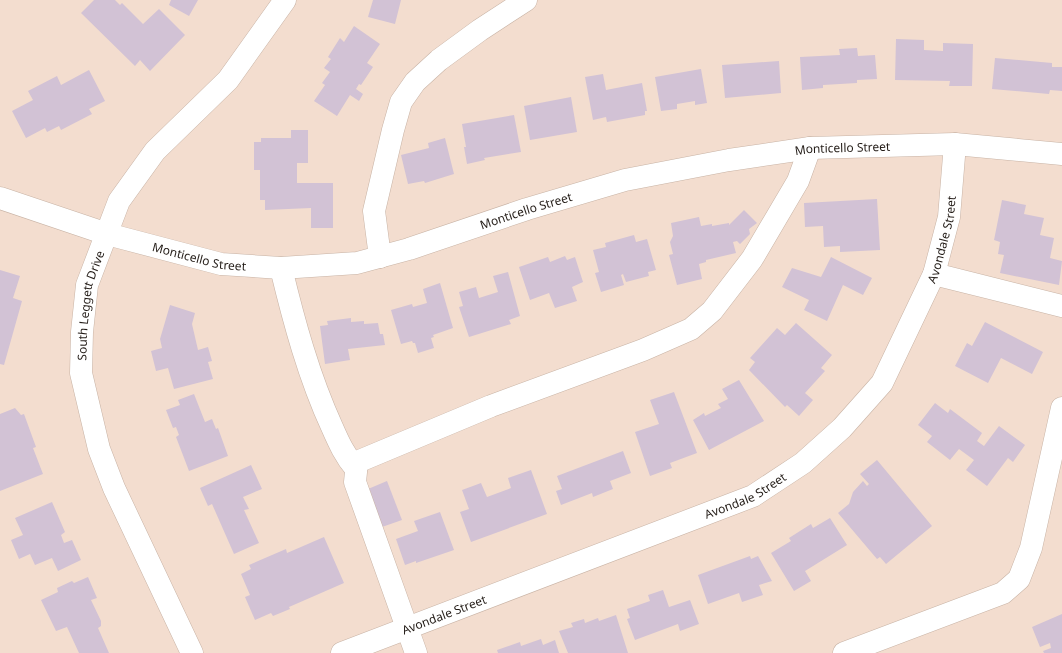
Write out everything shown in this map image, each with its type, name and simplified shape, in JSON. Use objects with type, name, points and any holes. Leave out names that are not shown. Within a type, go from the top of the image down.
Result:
[{"type":"street","name":"South Leggett Drive","points":[[192,653],[114,488],[99,449],[81,373],[82,332],[87,285],[119,201],[155,151],[228,80],[285,0]]},
{"type":"street","points":[[380,257],[374,211],[393,130],[402,102],[415,82],[439,60],[480,30],[526,0]]},
{"type":"street","name":"Monticello Street","points":[[0,198],[107,234],[221,264],[281,268],[357,263],[409,249],[527,209],[625,180],[729,160],[810,148],[955,144],[1062,154]]},
{"type":"street","name":"Avondale Street","points":[[342,653],[753,496],[797,467],[842,428],[882,383],[934,274],[949,217],[955,144]]},
{"type":"street","points":[[416,653],[355,482],[357,462],[491,406],[643,350],[691,329],[712,311],[752,259],[798,180],[810,148]]},
{"type":"street","points":[[281,268],[292,312],[321,403],[346,457],[356,469]]},
{"type":"street","points":[[934,274],[1062,306]]},
{"type":"street","points":[[844,653],[1003,593],[1019,579],[1031,548],[1062,408]]},
{"type":"building","points":[[94,0],[115,0],[120,5],[122,3],[143,24],[159,9],[185,35],[150,71],[140,60],[135,66],[81,13]]},
{"type":"building","points":[[171,0],[198,0],[189,16],[169,5]]},
{"type":"building","points":[[373,0],[401,0],[395,24],[368,17]]},
{"type":"building","points":[[354,26],[380,44],[367,63],[373,67],[361,85],[359,84],[356,89],[363,94],[359,101],[350,95],[337,116],[314,101],[325,85],[322,83],[330,72],[324,68],[331,59],[328,57],[340,38],[344,42]]},
{"type":"building","points":[[896,39],[924,40],[924,50],[943,51],[943,43],[973,44],[972,86],[949,86],[950,81],[895,80]]},
{"type":"building","points":[[857,48],[858,56],[875,55],[877,79],[857,80],[857,83],[823,85],[823,88],[802,90],[800,57],[840,55],[839,49]]},
{"type":"building","points":[[995,58],[1052,63],[1052,67],[1062,67],[1062,91],[1050,90],[1049,94],[992,89]]},
{"type":"building","points":[[779,61],[781,93],[725,98],[722,65]]},
{"type":"building","points":[[701,69],[707,103],[695,105],[695,101],[677,104],[677,109],[661,111],[655,77]]},
{"type":"building","points":[[89,70],[105,101],[89,109],[92,114],[61,130],[59,126],[47,132],[45,128],[26,138],[12,111],[33,100],[28,91],[57,76],[61,85]]},
{"type":"building","points":[[603,74],[606,90],[642,83],[647,111],[645,111],[645,115],[607,122],[606,117],[593,120],[585,77]]},
{"type":"building","points":[[571,97],[577,132],[530,140],[524,106]]},
{"type":"building","points":[[514,115],[521,152],[484,158],[485,160],[467,164],[462,124]]},
{"type":"building","points":[[291,130],[308,130],[308,163],[297,163],[297,183],[333,183],[333,228],[311,228],[311,208],[265,210],[265,200],[260,200],[260,170],[254,170],[254,142],[261,142],[261,138],[291,138]]},
{"type":"building","points":[[445,138],[454,174],[425,183],[424,181],[408,184],[401,155],[429,148],[428,143]]},
{"type":"building","points":[[877,199],[880,250],[840,252],[840,246],[824,247],[823,226],[805,227],[804,203]]},
{"type":"building","points":[[1002,200],[1026,205],[1024,214],[1044,218],[1040,235],[1054,238],[1050,258],[1062,261],[1059,285],[1000,273],[1004,255],[998,254],[1000,242],[994,240]]},
{"type":"building","points":[[744,210],[757,223],[749,229],[750,234],[740,244],[737,241],[733,242],[736,253],[706,260],[706,262],[699,264],[702,279],[677,285],[669,255],[673,254],[670,242],[673,236],[671,223],[699,217],[701,226],[729,223],[729,225]]},
{"type":"building","points":[[634,235],[636,242],[647,239],[656,270],[648,272],[649,276],[626,282],[623,274],[621,275],[624,285],[601,292],[595,273],[599,272],[593,250],[606,247],[605,243]]},
{"type":"building","points":[[565,256],[567,260],[575,257],[583,282],[572,287],[577,301],[555,308],[549,293],[530,300],[519,267],[548,257],[550,262]]},
{"type":"building","points":[[831,257],[872,278],[863,295],[843,285],[827,321],[804,310],[809,300],[782,287],[792,268],[821,277]]},
{"type":"building","points":[[0,270],[20,276],[13,298],[22,301],[4,365],[0,364]]},
{"type":"building","points":[[508,272],[520,316],[509,320],[511,324],[469,337],[459,307],[463,306],[459,292],[476,287],[479,298],[498,292],[493,276]]},
{"type":"building","points":[[440,283],[453,328],[433,335],[434,337],[431,338],[434,348],[418,353],[415,343],[412,341],[401,344],[391,310],[412,304],[413,307],[427,303],[423,289]]},
{"type":"building","points":[[170,305],[195,313],[192,324],[198,350],[208,347],[212,361],[208,362],[213,379],[174,389],[168,368],[156,371],[151,351],[162,348],[160,339]]},
{"type":"building","points":[[351,318],[351,322],[364,321],[364,324],[378,323],[380,334],[383,334],[385,345],[348,349],[350,360],[325,364],[320,326],[328,325],[327,321]]},
{"type":"building","points":[[985,322],[1043,352],[1032,374],[1001,358],[988,383],[955,366],[967,343],[972,346]]},
{"type":"building","points":[[796,323],[832,355],[821,368],[825,371],[805,393],[813,400],[799,416],[787,405],[785,407],[749,370],[755,362],[750,358],[777,328],[785,335]]},
{"type":"building","points":[[739,380],[764,421],[709,450],[693,420],[704,413],[705,416],[721,408],[718,404],[728,399],[722,389]]},
{"type":"building","points":[[674,392],[697,453],[670,463],[672,468],[650,476],[635,432],[659,424],[650,400]]},
{"type":"building","points":[[194,394],[205,422],[212,419],[216,429],[218,428],[228,456],[189,471],[176,437],[179,435],[176,427],[173,428],[166,410],[180,405],[178,400]]},
{"type":"building","points":[[935,403],[948,413],[950,409],[982,433],[977,441],[984,446],[999,426],[1025,445],[1013,462],[1008,458],[987,486],[966,470],[974,460],[959,449],[950,460],[927,442],[932,436],[918,425]]},
{"type":"building","points":[[15,408],[21,415],[24,414],[36,447],[33,448],[43,474],[0,491],[0,414]]},
{"type":"building","points":[[623,451],[631,473],[610,481],[613,489],[593,497],[592,493],[561,505],[556,491],[562,489],[557,476]]},
{"type":"building","points":[[877,460],[932,526],[886,564],[880,557],[877,559],[838,513],[849,504],[853,492],[863,481],[867,486],[869,484],[860,474]]},
{"type":"building","points":[[251,465],[262,489],[243,497],[249,509],[244,510],[259,543],[234,554],[212,504],[208,506],[200,488]]},
{"type":"building","points":[[531,470],[547,514],[471,542],[460,512],[469,509],[462,490],[481,483],[487,497],[511,488],[508,478]]},
{"type":"building","points":[[387,481],[402,520],[382,527],[368,489]]},
{"type":"building","points":[[52,502],[65,532],[61,535],[64,543],[72,540],[81,560],[58,571],[52,558],[35,565],[30,554],[19,559],[11,540],[23,535],[15,518]]},
{"type":"building","points":[[440,512],[454,550],[416,563],[416,561],[405,565],[396,539],[418,531],[414,521]]},
{"type":"building","points":[[830,518],[847,545],[805,571],[811,581],[794,591],[771,553],[791,541],[789,538],[811,524],[813,528]]},
{"type":"building","points":[[324,537],[344,583],[289,607],[290,609],[273,616],[271,613],[255,620],[245,597],[250,595],[241,574],[251,569],[249,565],[286,549],[287,553]]},
{"type":"building","points":[[750,556],[751,559],[758,556],[772,581],[759,585],[763,595],[742,602],[739,593],[708,604],[698,575]]},
{"type":"building","points":[[88,577],[97,598],[91,600],[101,621],[101,626],[98,628],[109,653],[79,653],[67,627],[56,631],[41,600],[58,592],[57,588],[72,581],[74,583]]},
{"type":"building","points":[[663,590],[669,607],[690,600],[699,624],[680,631],[678,624],[635,640],[627,619],[630,618],[627,609],[650,601],[648,595]]},
{"type":"building","points":[[1062,614],[1062,653],[1044,653],[1043,651],[1051,648],[1050,643],[1040,647],[1032,627]]},
{"type":"building","points":[[616,615],[628,653],[568,653],[559,631],[573,627],[571,623],[584,619],[585,623],[598,618],[599,621]]},
{"type":"building","points":[[541,639],[543,645],[555,640],[559,653],[498,653],[497,650],[520,642],[521,646]]}]
